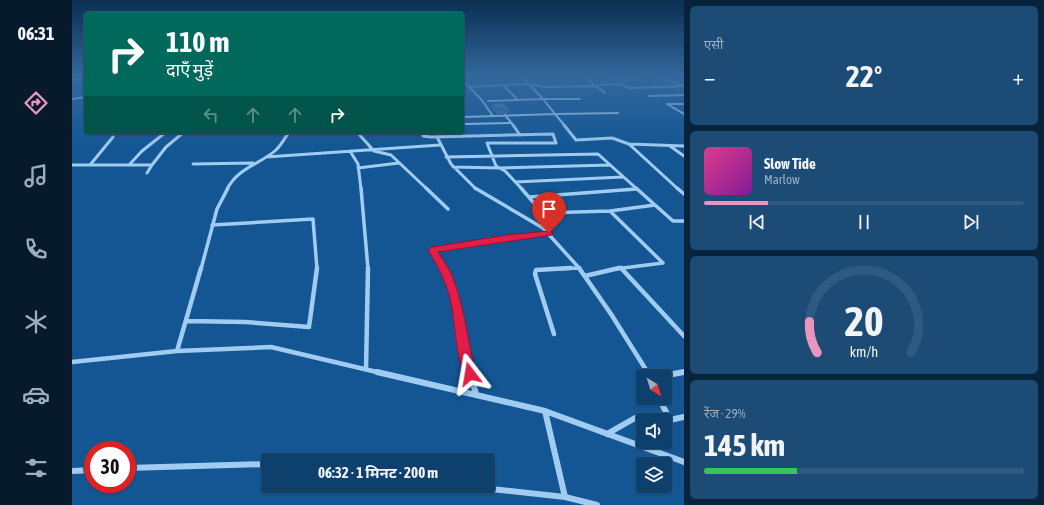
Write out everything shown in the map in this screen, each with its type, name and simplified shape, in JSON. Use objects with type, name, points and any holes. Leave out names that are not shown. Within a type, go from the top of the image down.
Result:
[{"type":"street","points":[[480,101],[493,116]]},
{"type":"street","points":[[488,101],[501,101]]},
{"type":"street","points":[[544,101],[576,140],[612,138],[629,144],[684,146]]},
{"type":"street","points":[[684,104],[667,104],[684,114]]},
{"type":"street","points":[[464,116],[618,113]]},
{"type":"street","points":[[505,115],[520,135]]},
{"type":"street","points":[[464,124],[511,123]]},
{"type":"street","points":[[129,165],[142,151],[163,134]]},
{"type":"street","points":[[147,173],[152,164],[166,147],[182,134]]},
{"type":"street","points":[[177,351],[187,321],[217,209],[232,180],[248,166],[266,157],[277,148],[288,134]]},
{"type":"street","points":[[359,134],[374,151],[391,155],[448,210]]},
{"type":"street","points":[[422,134],[423,136],[437,137],[553,134],[556,143],[487,143],[496,166],[516,182],[545,216],[541,227]]},
{"type":"street","points":[[90,165],[114,137]]},
{"type":"street","points":[[437,137],[446,157],[453,167],[472,186],[490,198],[522,213],[549,233],[580,268],[646,369]]},
{"type":"street","points":[[629,144],[684,194]]},
{"type":"street","points":[[266,157],[303,157],[350,151],[374,151],[407,146],[440,145]]},
{"type":"street","points":[[669,145],[684,156]]},
{"type":"street","points":[[350,151],[358,168],[368,257],[366,369]]},
{"type":"street","points":[[446,157],[598,154],[673,221],[684,221]]},
{"type":"street","points":[[193,164],[254,163]]},
{"type":"street","points":[[358,168],[400,163]]},
{"type":"street","points":[[72,165],[152,164]]},
{"type":"street","points":[[453,167],[500,168],[610,165]]},
{"type":"street","points":[[516,182],[623,177]]},
{"type":"street","points":[[530,198],[594,190],[637,189]]},
{"type":"street","points":[[543,214],[610,210],[655,205]]},
{"type":"street","points":[[585,276],[621,268],[663,263],[610,210]]},
{"type":"street","points":[[187,321],[245,322],[310,327],[317,266],[313,219],[212,225]]},
{"type":"street","points":[[476,394],[462,340],[456,303],[448,277],[432,250],[506,238],[549,233]]},
{"type":"street","points":[[554,334],[534,274],[536,270],[580,268]]},
{"type":"street","points":[[621,268],[684,336]]},
{"type":"street","points":[[72,362],[177,351],[271,347],[545,411],[684,462]]},
{"type":"street","points":[[672,374],[684,372]]},
{"type":"street","points":[[545,411],[565,497]]},
{"type":"street","points":[[672,420],[684,417]]},
{"type":"street","points":[[607,434],[636,418]]},
{"type":"street","points":[[136,468],[261,464]]},
{"type":"street","points":[[72,471],[84,470]]},
{"type":"street","points":[[495,489],[565,497],[597,505]]},
{"type":"building","points":[[492,103],[503,103],[509,109],[496,109]]},
{"type":"route","points":[[470,374],[462,340],[456,303],[448,277],[432,250],[506,238],[529,237],[549,233]]}]
